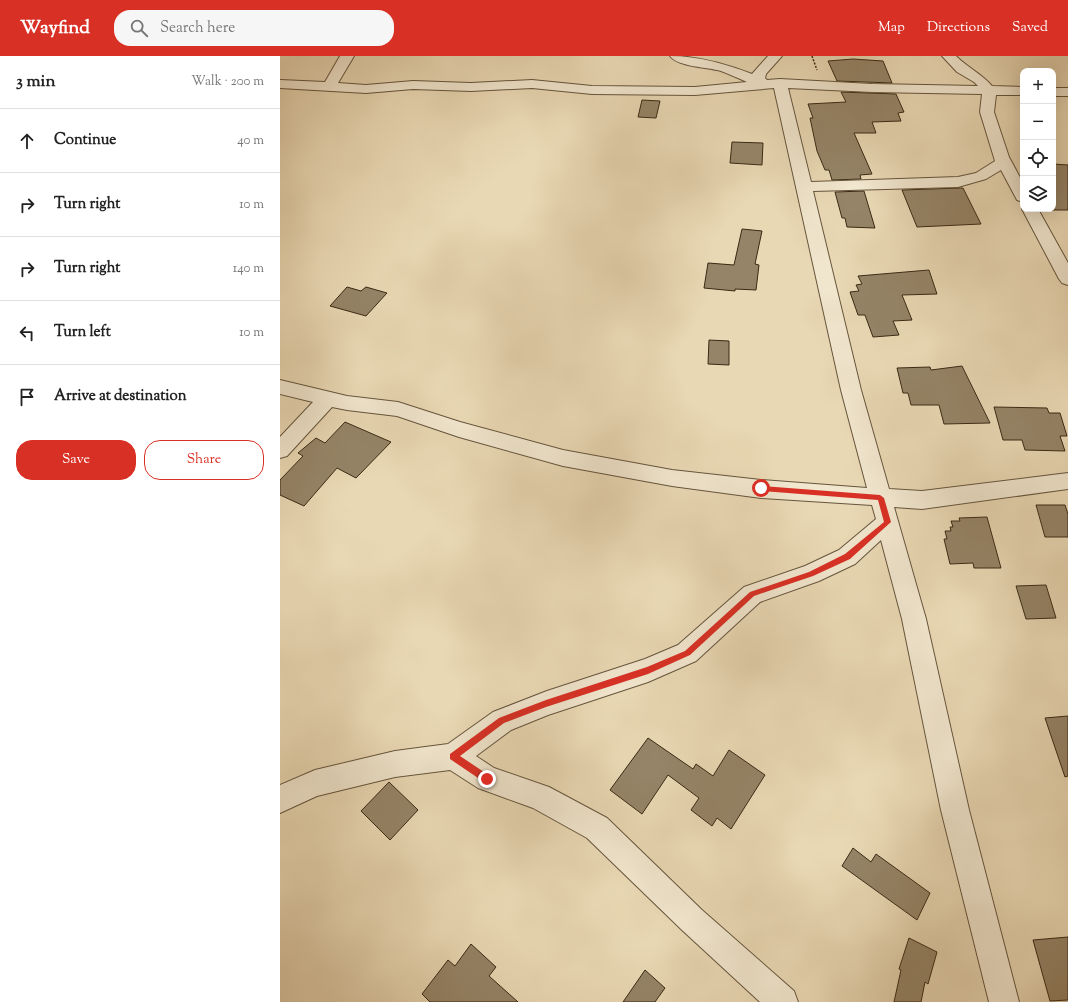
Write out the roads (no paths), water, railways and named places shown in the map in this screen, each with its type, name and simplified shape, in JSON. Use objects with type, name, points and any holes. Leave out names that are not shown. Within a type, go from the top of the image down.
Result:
[{"type":"street","points":[[330,87],[347,56]]},
{"type":"street","points":[[677,56],[696,63],[722,68],[772,84]]},
{"type":"street","points":[[772,84],[758,79],[759,73],[775,56]]},
{"type":"street","points":[[949,56],[962,70],[979,80],[989,91],[987,112],[1004,162],[1020,191]]},
{"type":"street","points":[[280,84],[366,89],[413,85],[471,87],[532,84],[592,90],[695,91],[772,84],[1020,92]]},
{"type":"street","points":[[772,84],[804,188],[851,390],[914,619],[955,810],[1004,1002]]},
{"type":"street","points":[[1056,92],[1068,92]]},
{"type":"street","points":[[804,188],[958,182],[981,176],[1004,162]]},
{"type":"street","points":[[1032,212],[1066,273]]},
{"type":"street","points":[[280,387],[347,403],[398,409],[460,429],[563,458],[687,480],[761,488],[922,500],[1068,481]]},
{"type":"street","points":[[280,450],[328,398]]},
{"type":"street","points":[[280,799],[315,783],[395,764],[453,756],[502,720],[546,703],[648,670],[687,653],[752,594],[811,574],[847,556],[887,522]]},
{"type":"street","points":[[453,756],[487,779],[540,798],[597,828],[692,920],[783,1002]]}]
